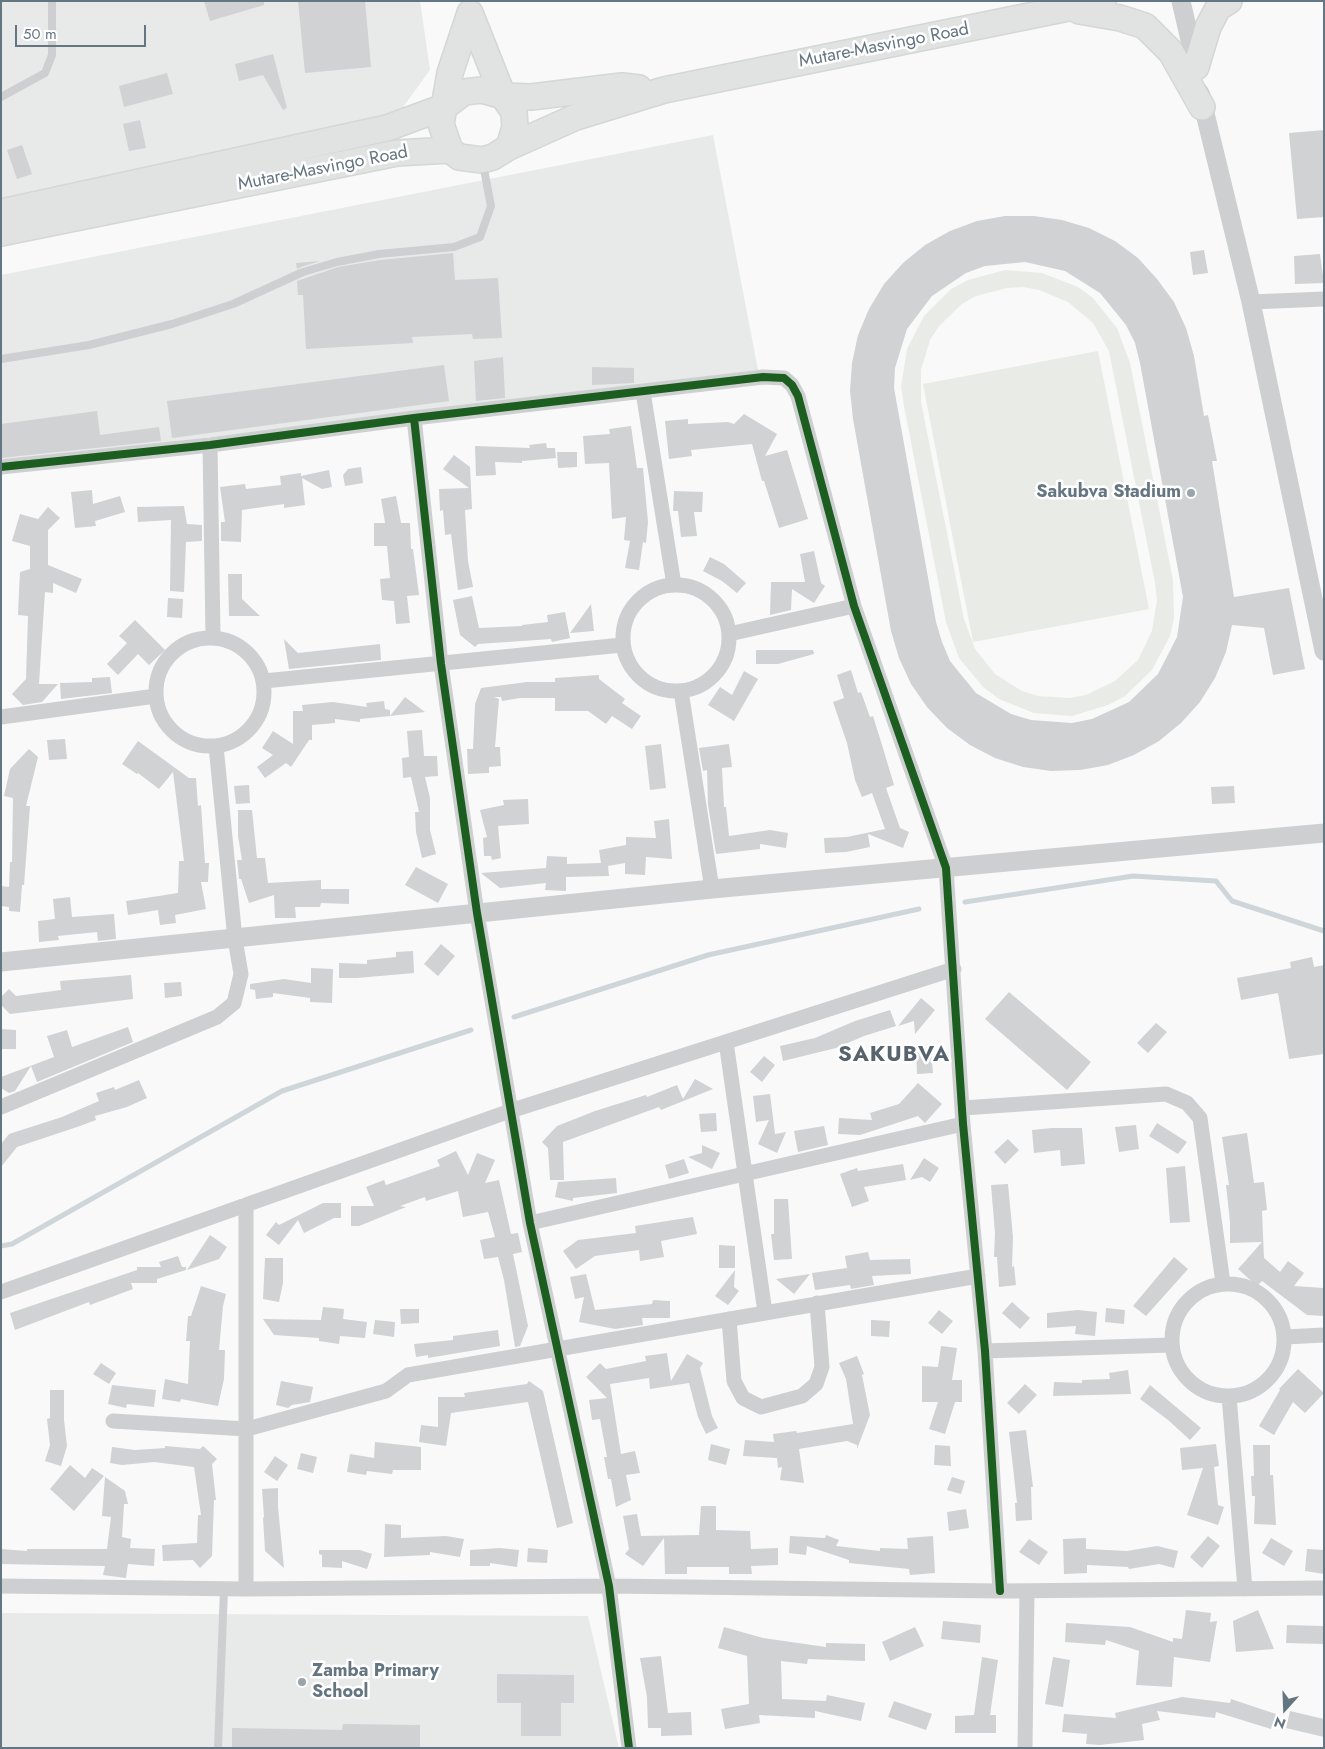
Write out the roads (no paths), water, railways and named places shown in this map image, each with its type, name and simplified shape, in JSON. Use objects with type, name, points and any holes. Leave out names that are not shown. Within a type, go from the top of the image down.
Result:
[{"type":"highway","name":"Mutare-Masvingo Road","points":[[1,233],[397,153],[450,150],[459,157],[482,160],[494,157],[509,147],[576,117],[664,90],[1104,1]]},
{"type":"highway","points":[[1196,67],[1208,27],[1218,8],[1229,1]]},
{"type":"highway","points":[[469,7],[503,96],[514,112],[516,127],[509,147]]},
{"type":"highway","points":[[450,150],[441,124],[450,73],[469,7]]},
{"type":"highway","points":[[1067,8],[1120,18],[1145,26],[1171,52],[1202,107]]},
{"type":"highway","name":"Mutare-Masvingo Road","points":[[1,212],[370,132],[444,107],[464,92],[482,90],[503,96],[531,97],[622,86],[664,90]]},
{"type":"street","points":[[1181,1],[1196,67],[1202,107],[1251,302],[1324,651]]},
{"type":"street","points":[[1251,302],[1324,299]]},
{"type":"street","points":[[1,467],[210,445],[414,418],[643,392],[763,376],[784,378],[792,385],[798,396],[854,606],[946,868],[963,1124],[985,1351],[1000,1591]]},
{"type":"street","points":[[643,392],[674,585]]},
{"type":"street","points":[[414,418],[441,664],[477,914],[530,1223],[609,1586],[629,1748]]},
{"type":"street","points":[[210,445],[213,636]]},
{"type":"street","points":[[674,585],[690,586],[705,594],[717,604],[726,618],[729,634],[728,651],[722,666],[711,678],[697,687],[681,691],[665,690],[649,685],[636,674],[627,661],[622,645],[623,627],[629,611],[641,597],[656,588],[674,585]]},
{"type":"street","points":[[729,634],[854,606]]},
{"type":"street","points":[[213,636],[237,644],[259,666],[264,681],[265,699],[259,716],[249,731],[234,741],[216,746],[199,745],[183,738],[170,727],[160,713],[156,696],[157,679],[164,663],[175,650],[190,641],[213,636]]},
{"type":"street","points":[[264,681],[622,645]]},
{"type":"street","points":[[681,691],[712,889]]},
{"type":"street","points":[[1,717],[156,696]]},
{"type":"street","points":[[1,1107],[217,1018],[234,1003],[241,974],[235,939],[216,746]]},
{"type":"street","points":[[1,962],[712,889],[1324,833]]},
{"type":"street","points":[[1,1292],[510,1112],[954,969]]},
{"type":"street","points":[[726,1042],[765,1312]]},
{"type":"street","points":[[963,1108],[1166,1094],[1187,1103],[1200,1118],[1223,1283]]},
{"type":"street","points":[[530,1223],[963,1124]]},
{"type":"street","points":[[246,1205],[246,1589]]},
{"type":"street","points":[[112,1421],[247,1429],[386,1391],[408,1375],[557,1347],[978,1276]]},
{"type":"street","points":[[1223,1283],[1252,1289],[1266,1298],[1276,1311],[1285,1337],[1281,1359],[1273,1374],[1261,1386],[1246,1393],[1229,1396],[1213,1394],[1198,1388],[1185,1377],[1176,1363],[1171,1344],[1172,1326],[1181,1307],[1196,1293],[1223,1283]]},
{"type":"street","points":[[729,1319],[734,1381],[743,1398],[761,1407],[802,1396],[816,1384],[822,1367],[818,1303]]},
{"type":"street","points":[[1285,1337],[1324,1336]]},
{"type":"street","points":[[985,1351],[1171,1344]]},
{"type":"street","points":[[1229,1396],[1245,1589]]},
{"type":"street","points":[[1,1586],[246,1589],[609,1586],[1000,1591],[1324,1588]]},
{"type":"street","points":[[1025,1748],[1027,1591]]},
{"type":"lane","points":[[1,97],[44,73],[52,55],[52,1]]},
{"type":"lane","points":[[1,359],[89,345],[172,324],[234,304],[303,272],[337,262],[380,254],[454,247],[480,237],[491,206],[482,160]]},
{"type":"lane","points":[[218,1748],[224,1589]]},
{"type":"waterway","points":[[965,902],[1133,876],[1216,881],[1232,901],[1324,931]]},
{"type":"waterway","points":[[514,1017],[708,955],[919,909]]},
{"type":"waterway","points":[[1,1246],[12,1244],[282,1091],[471,1030]]},
{"type":"place","name":"Sakubva Stadium","points":[[1191,493]]},
{"type":"place","name":"Zamba Primary School","points":[[302,1682]]},
{"type":"district","name":"SAKUBVA","points":[[894,1056]]}]
